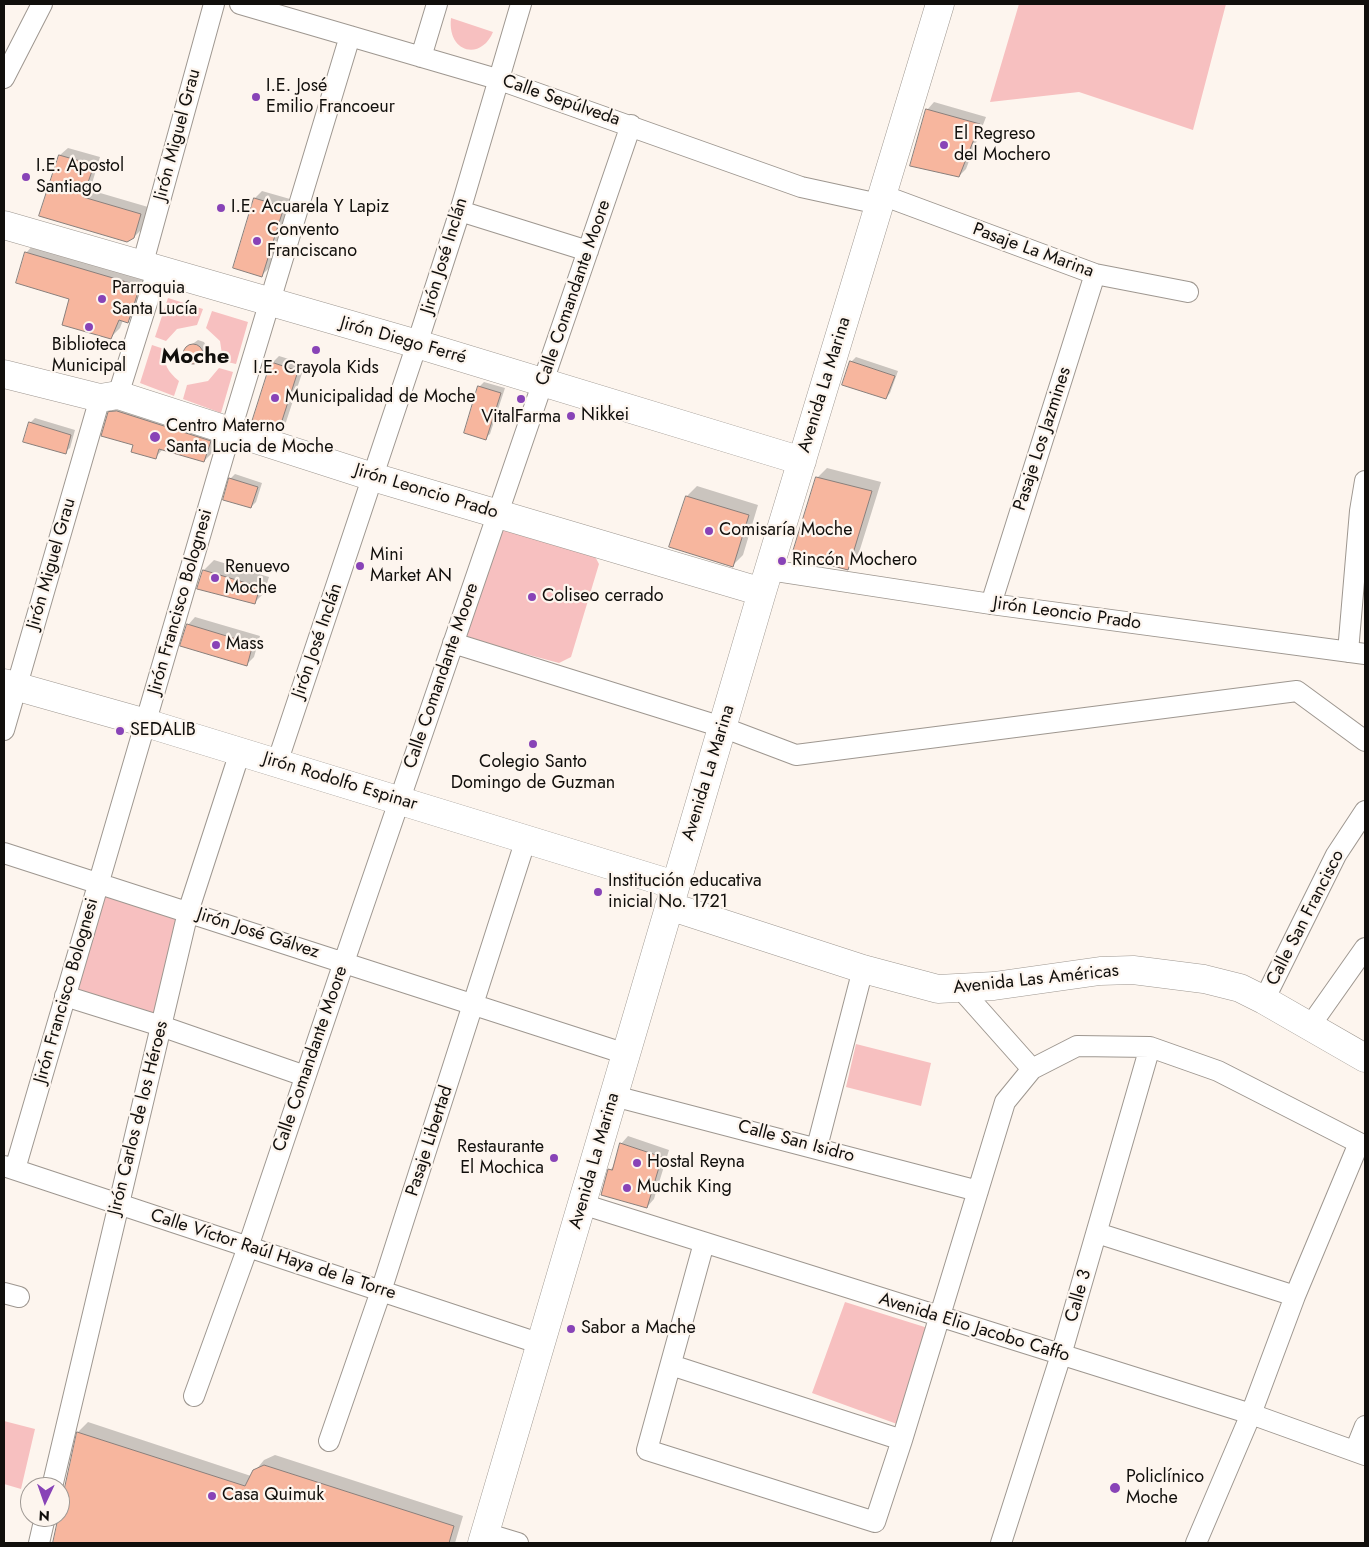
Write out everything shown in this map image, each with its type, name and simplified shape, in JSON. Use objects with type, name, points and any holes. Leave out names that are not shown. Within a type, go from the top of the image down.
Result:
[{"type":"street","points":[[4,78],[42,4]]},
{"type":"street","name":"Jirón Miguel Grau","points":[[4,730],[10,685],[109,396],[150,268],[214,4]]},
{"type":"street","name":"Calle Sepúlveda","points":[[240,4],[497,79],[631,125],[801,187],[881,200]]},
{"type":"street","points":[[421,57],[438,4]]},
{"type":"street","name":"Jirón José Inclán","points":[[277,763],[460,211],[497,79],[521,4]]},
{"type":"street","name":"Avenida La Marina","points":[[483,1538],[722,727],[940,4]]},
{"type":"street","name":"Jirón Francisco Bolognesi","points":[[9,1168],[65,996],[231,430],[350,36]]},
{"type":"street","name":"Calle Comandante Moore","points":[[194,1396],[248,1247],[399,800],[631,125]]},
{"type":"street","name":"Pasaje La Marina","points":[[881,200],[1095,274],[1188,292]]},
{"type":"street","points":[[460,211],[588,252]]},
{"type":"street","name":"Jirón Diego Ferré","points":[[4,225],[417,344],[802,461]]},
{"type":"street","name":"Pasaje Los Jazmines","points":[[991,604],[1095,274]]},
{"type":"street","name":"Jirón Leoncio Prado","points":[[4,374],[109,396],[231,430],[373,477],[498,514],[766,581],[991,604],[1356,653]]},
{"type":"street","points":[[1356,653],[1365,481]]},
{"type":"street","points":[[453,643],[722,727],[796,755],[1297,691],[1365,741]]},
{"type":"street","name":"Jirón Rodolfo Espinar","points":[[10,685],[277,763],[526,839],[672,895]]},
{"type":"street","name":"Jirón Carlos de los Héroes","points":[[54,1477],[188,912],[240,752]]},
{"type":"street","name":"Calle San Francisco","points":[[1264,1000],[1336,855],[1365,811]]},
{"type":"street","name":"Pasaje Libertad","points":[[330,1441],[381,1291],[526,839]]},
{"type":"street","name":"Jirón José Gálvez","points":[[4,853],[626,1054]]},
{"type":"street","name":"Avenida Las Américas","points":[[672,895],[863,969],[938,989],[1100,971],[1133,970],[1204,979],[1240,988],[1365,1058]]},
{"type":"street","points":[[1310,1026],[1365,948]]},
{"type":"street","points":[[817,1148],[863,969]]},
{"type":"street","points":[[960,988],[1032,1069]]},
{"type":"street","points":[[65,996],[161,1026],[305,1076]]},
{"type":"street","points":[[704,1243],[647,1450],[875,1522],[902,1440],[1005,1102],[1032,1069],[1077,1046],[1150,1047],[1218,1071],[1362,1145],[1295,1296],[1251,1414],[1198,1543]]},
{"type":"street","name":"Calle 3","points":[[1001,1543],[1061,1355],[1150,1047]]},
{"type":"street","name":"Calle San Isidro","points":[[614,1096],[978,1191]]},
{"type":"street","name":"Calle Víctor Raúl Haya de la Torre","points":[[9,1168],[541,1344]]},
{"type":"street","name":"Avenida Elio Jacobo Caffo","points":[[582,1204],[1251,1414],[1360,1453]]},
{"type":"street","points":[[1097,1233],[1295,1296]]},
{"type":"street","points":[[671,1365],[902,1440]]},
{"type":"street","points":[[1360,1453],[1365,1426]]},
{"type":"street","points":[[39,1543],[43,1527]]},
{"type":"street","points":[[483,1538],[518,1543]]},
{"type":"shaded area","points":[[1019,4],[1226,4],[1193,130],[1079,92],[990,102]]},
{"type":"shaded area","points":[[451,18],[493,32],[488,41],[481,47],[473,50],[466,49],[454,39],[451,30]]},
{"type":"shaded area","points":[[168,298],[203,309],[197,325],[177,329],[166,341],[155,337]]},
{"type":"shaded area","points":[[212,311],[248,322],[236,364],[223,361],[220,341],[206,328]]},
{"type":"shaded area","points":[[152,345],[164,349],[164,359],[167,367],[179,381],[174,396],[140,383]]},
{"type":"shaded area","points":[[219,368],[233,372],[221,413],[183,399],[187,385],[208,381]]},
{"type":"shaded area","name":"Coliseo cerrado","points":[[507,527],[591,549],[599,564],[571,657],[559,663],[466,638],[496,535]]},
{"type":"shaded area","points":[[100,889],[184,916],[159,1022],[70,993]]},
{"type":"shaded area","points":[[856,1044],[931,1063],[921,1106],[846,1087]]},
{"type":"shaded area","points":[[845,1302],[931,1329],[897,1424],[812,1393]]},
{"type":"shaded area","points":[[4,1421],[35,1429],[24,1477],[20,1477],[20,1489],[4,1484]]},
{"type":"building","name":"El Regreso del Mochero","points":[[926,109],[980,124],[959,177],[910,166]]},
{"type":"building","points":[[59,155],[94,165],[83,197],[141,214],[134,238],[127,242],[39,216]]},
{"type":"building","name":"Convento Franciscano","points":[[254,198],[284,207],[262,277],[233,268]]},
{"type":"building","name":"Parroquia Santa Lucía","points":[[25,252],[140,286],[128,323],[119,320],[111,339],[62,325],[69,299],[16,283]]},
{"type":"building","points":[[193,344],[200,347],[203,354],[200,361],[193,364],[186,361],[183,354],[186,347]]},
{"type":"building","points":[[850,361],[895,376],[886,399],[842,385]]},
{"type":"building","name":"Municipalidad de Moche","points":[[271,362],[298,371],[279,430],[252,422]]},
{"type":"building","points":[[478,386],[501,393],[486,440],[464,433]]},
{"type":"building","name":"Centro Materno Santa Lucia de Moche","points":[[117,411],[211,441],[204,462],[159,449],[156,459],[131,452],[133,445],[101,436],[108,412]]},
{"type":"building","points":[[29,422],[71,435],[66,454],[23,442]]},
{"type":"building","points":[[816,477],[872,491],[848,570],[792,555]]},
{"type":"building","points":[[229,478],[258,487],[251,508],[223,500]]},
{"type":"building","name":"Comisaría Moche","points":[[686,496],[749,515],[733,567],[669,547]]},
{"type":"building","name":"Renuevo Moche","points":[[203,570],[260,587],[255,604],[197,589]]},
{"type":"building","name":"Mass","points":[[187,624],[253,644],[247,666],[180,646]]},
{"type":"building","points":[[620,1143],[662,1157],[647,1208],[601,1195],[608,1169],[612,1170]]},
{"type":"building","name":"Casa Quimuk","points":[[77,1432],[245,1486],[253,1470],[264,1465],[454,1526],[449,1543],[53,1543],[56,1527],[70,1527],[70,1477],[67,1477]]},
{"type":"place","name":"I.E. José Emilio Francoeur","points":[[256,97]]},
{"type":"place","name":"El Regreso del Mochero","points":[[944,145]]},
{"type":"place","name":"I.E. Apostol Santiago","points":[[26,177]]},
{"type":"place","name":"I.E. Acuarela Y Lapiz","points":[[221,208]]},
{"type":"place","name":"Convento Franciscano","points":[[257,241]]},
{"type":"place","name":"Parroquia Santa Lucía","points":[[102,299]]},
{"type":"place","name":"Biblioteca Municipal","points":[[89,327]]},
{"type":"place","name":"I.E. Crayola Kids","points":[[316,350]]},
{"type":"place","name":"Municipalidad de Moche","points":[[275,398]]},
{"type":"place","name":"VitalFarma","points":[[521,399]]},
{"type":"place","name":"Nikkei","points":[[571,416]]},
{"type":"place","name":"Centro Materno Santa Lucia de Moche","points":[[155,437]]},
{"type":"place","name":"Comisaría Moche","points":[[709,531]]},
{"type":"place","name":"Rincón Mochero","points":[[782,561]]},
{"type":"place","name":"Mini Market AN","points":[[360,566]]},
{"type":"place","name":"Renuevo Moche","points":[[215,578]]},
{"type":"place","name":"Coliseo cerrado","points":[[532,597]]},
{"type":"place","name":"Mass","points":[[216,645]]},
{"type":"place","name":"SEDALIB","points":[[120,731]]},
{"type":"place","name":"Colegio Santo Domingo de Guzman","points":[[533,744]]},
{"type":"place","name":"Institución educativa inicial No. 1721","points":[[598,892]]},
{"type":"place","name":"Restaurante El Mochica","points":[[554,1158]]},
{"type":"place","name":"Hostal Reyna","points":[[637,1163]]},
{"type":"place","name":"Muchik King","points":[[627,1188]]},
{"type":"place","name":"Sabor a Mache","points":[[571,1329]]},
{"type":"place","name":"Policlínico Moche","points":[[1115,1488]]},
{"type":"place","name":"Casa Quimuk","points":[[212,1496]]},
{"type":"district","name":"Moche","points":[[195,358]]}]
